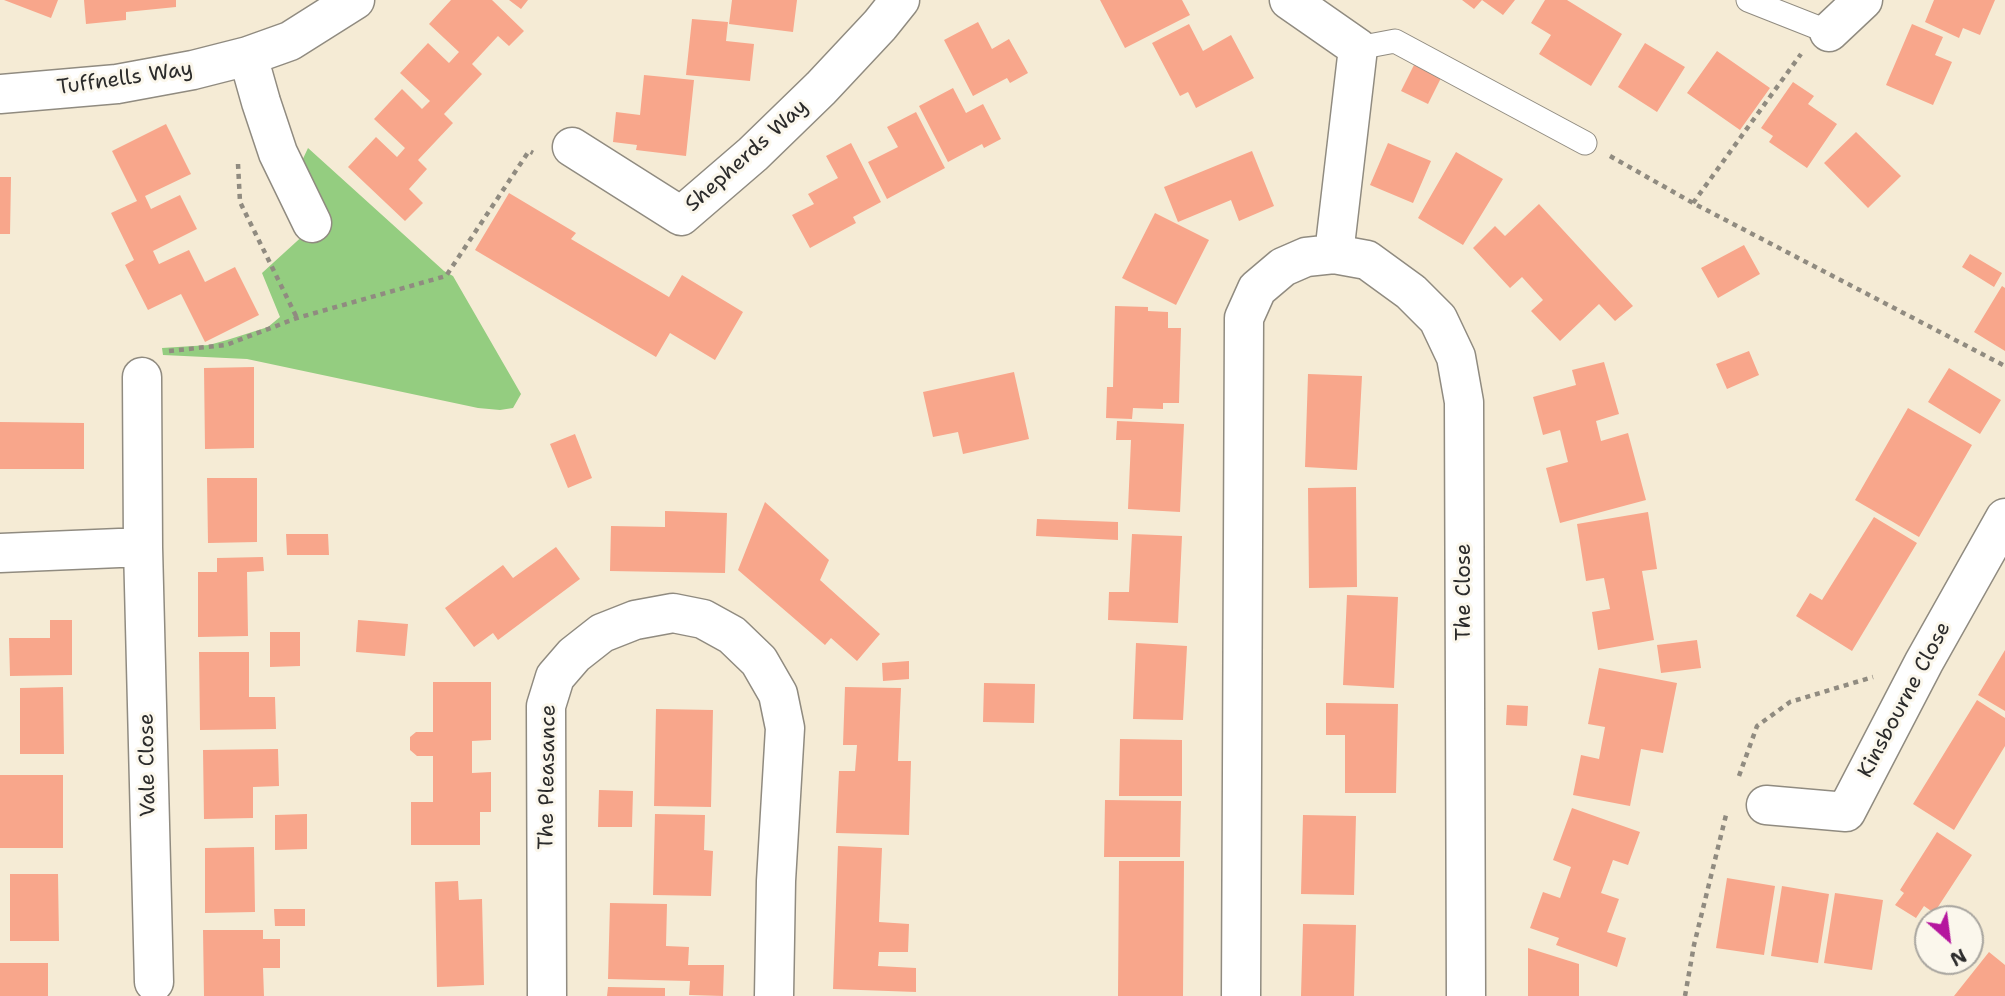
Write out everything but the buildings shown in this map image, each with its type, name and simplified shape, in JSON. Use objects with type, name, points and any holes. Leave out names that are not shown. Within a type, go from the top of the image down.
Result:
[{"type":"street","name":"Tuffnells Way","points":[[0,94],[117,84],[193,70],[248,56],[290,41],[355,0]]},
{"type":"street","name":"Shepherds Way","points":[[572,147],[681,216],[753,154],[821,88],[900,0]]},
{"type":"street","points":[[1289,0],[1358,48],[1334,254]]},
{"type":"street","points":[[1829,32],[1863,0]]},
{"type":"street","points":[[248,56],[278,153],[312,223]]},
{"type":"street","name":"The Close","points":[[1241,996],[1244,318],[1257,289],[1283,267],[1306,257],[1334,254],[1367,260],[1411,292],[1438,319],[1457,357],[1464,402],[1466,996]]},
{"type":"street","name":"Vale Close","points":[[142,377],[143,547],[154,982]]},
{"type":"street","name":"Kinsbourne Close","points":[[1766,805],[1846,812],[1924,662],[2005,518]]},
{"type":"street","points":[[0,553],[143,547]]},
{"type":"street","name":"The Pleasance","points":[[547,996],[546,706],[555,677],[574,655],[602,633],[635,620],[673,613],[703,619],[732,635],[759,661],[778,694],[785,728],[776,881],[774,996]]},
{"type":"lane","points":[[1748,0],[1829,32]]},
{"type":"lane","points":[[1358,48],[1395,41],[1585,143]]},
{"type":"path","points":[[1693,203],[1800,55],[1829,32]]},
{"type":"path","points":[[1585,143],[1693,203],[2005,366]]},
{"type":"path","points":[[142,377],[161,352],[226,345],[297,318],[446,276],[529,151],[552,160],[572,147]]},
{"type":"green space","points":[[308,148],[444,271],[453,276],[521,394],[513,408],[478,408],[247,359],[163,355],[162,348],[209,345],[268,327],[280,317],[262,273],[307,232],[286,195]]}]
